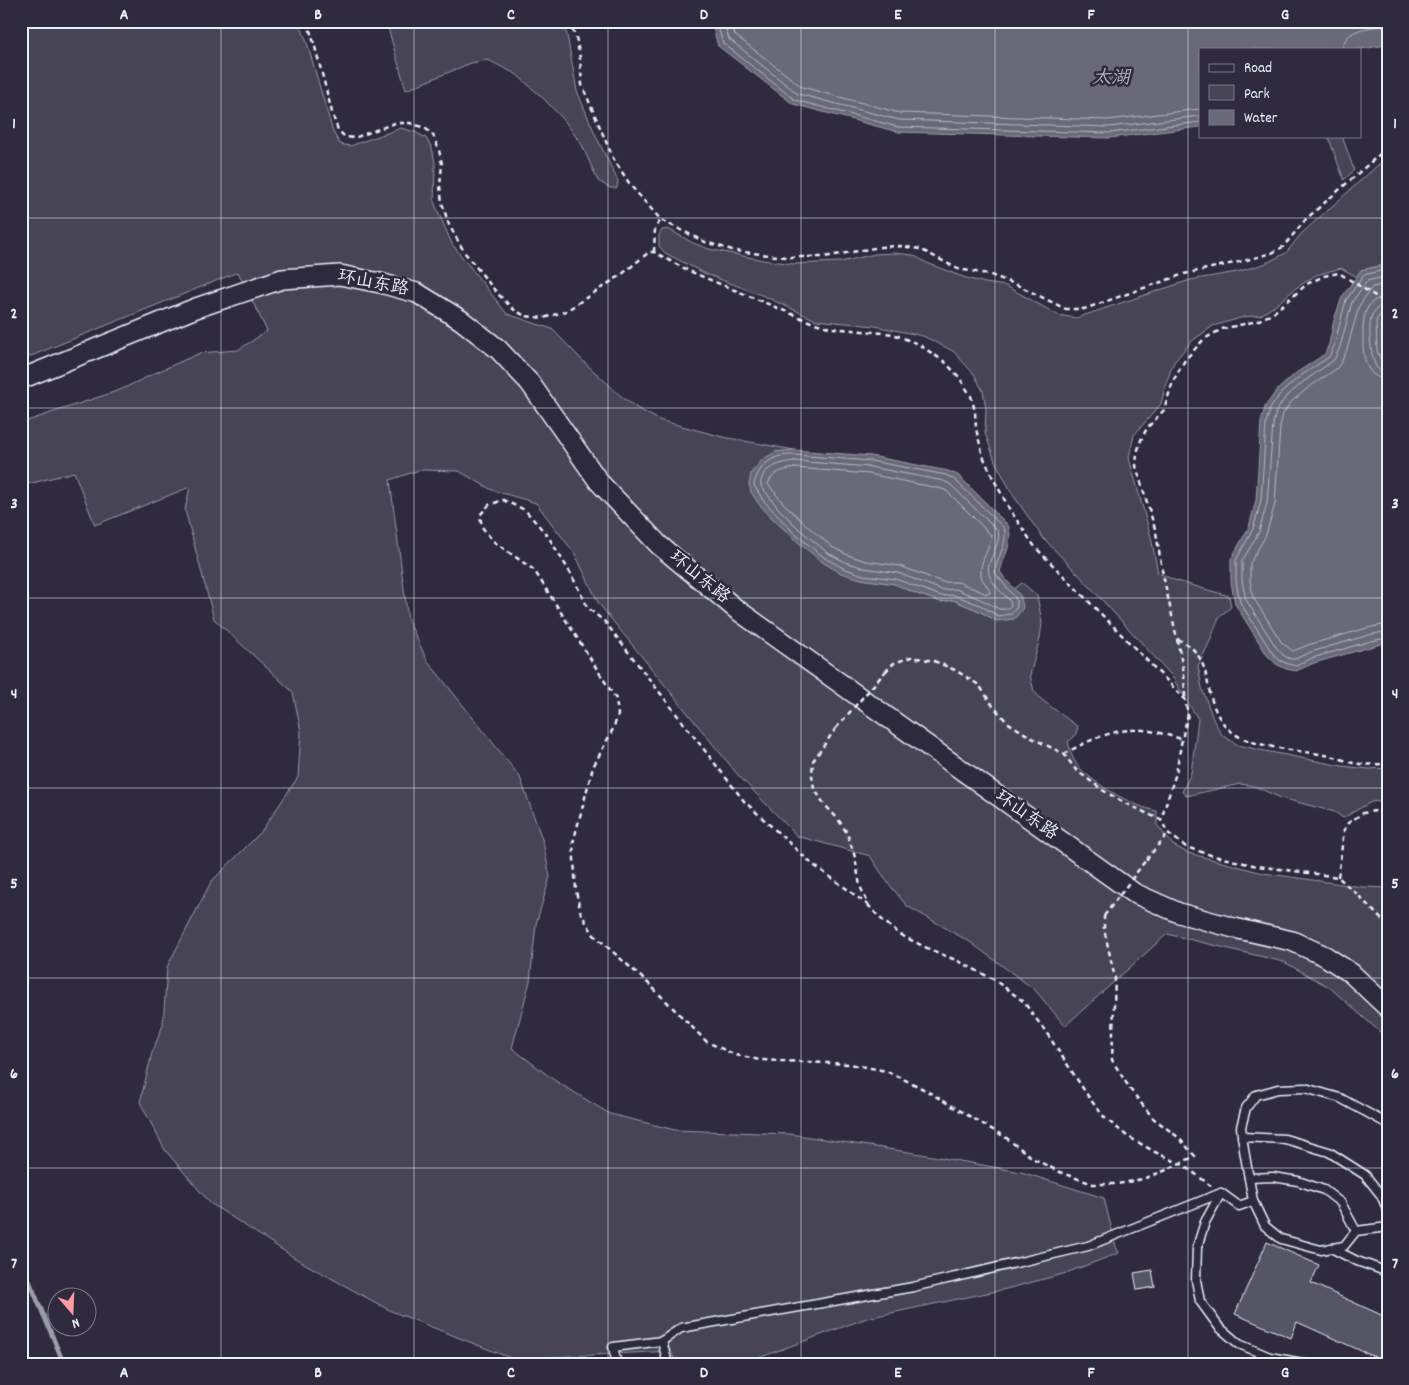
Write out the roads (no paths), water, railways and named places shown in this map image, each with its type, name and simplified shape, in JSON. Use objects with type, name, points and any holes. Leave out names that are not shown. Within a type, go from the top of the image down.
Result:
[{"type":"street","name":"环山东路","points":[[21,379],[196,308],[282,279],[340,275],[380,282],[417,292],[461,320],[498,349],[530,383],[599,482],[658,545],[736,609],[1134,893],[1179,913],[1292,941],[1325,956],[1351,973],[1388,1008]]},
{"type":"lane","points":[[1388,1124],[1340,1098],[1305,1088],[1278,1089],[1256,1095],[1246,1108],[1241,1127],[1253,1201],[1265,1226],[1281,1239],[1321,1250],[1344,1246],[1356,1231],[1388,1227]]},
{"type":"lane","points":[[1242,1137],[1285,1139],[1329,1152],[1365,1175],[1381,1195],[1388,1211]]},
{"type":"lane","points":[[1249,1178],[1273,1177],[1298,1181],[1324,1190],[1341,1203],[1356,1231]]},
{"type":"lane","points":[[1221,1193],[1239,1206],[1253,1201]]},
{"type":"lane","points":[[617,1364],[613,1347],[662,1341],[681,1328],[913,1287],[1088,1246],[1221,1193]]},
{"type":"lane","points":[[1221,1193],[1205,1222],[1197,1247],[1196,1280],[1200,1300],[1219,1327],[1239,1344],[1270,1357],[1308,1364]]},
{"type":"lane","points":[[1330,1248],[1357,1261],[1388,1272]]},
{"type":"lane","points":[[662,1341],[668,1364]]},
{"type":"water","name":"太湖","points":[[711,21],[1388,21],[1388,45],[1362,49],[1199,48],[1199,127],[1109,138],[898,132],[793,104],[718,46]]},
{"type":"water","points":[[1388,261],[1388,313],[1381,321],[1382,350],[1388,368],[1388,642],[1314,663],[1296,671],[1286,669],[1276,664],[1267,655],[1235,604],[1231,582],[1231,559],[1249,527],[1256,500],[1261,422],[1265,407],[1276,391],[1296,373],[1325,354],[1342,297],[1361,270],[1385,265]]},
{"type":"water","points":[[794,450],[871,456],[948,471],[958,475],[1008,525],[1010,538],[1000,572],[1021,597],[1023,608],[1014,619],[997,621],[953,600],[941,602],[895,584],[861,579],[841,573],[822,562],[770,516],[758,503],[751,492],[749,484],[751,473],[762,460],[775,452]]},
{"type":"waterway","points":[[21,1261],[64,1364]]}]
